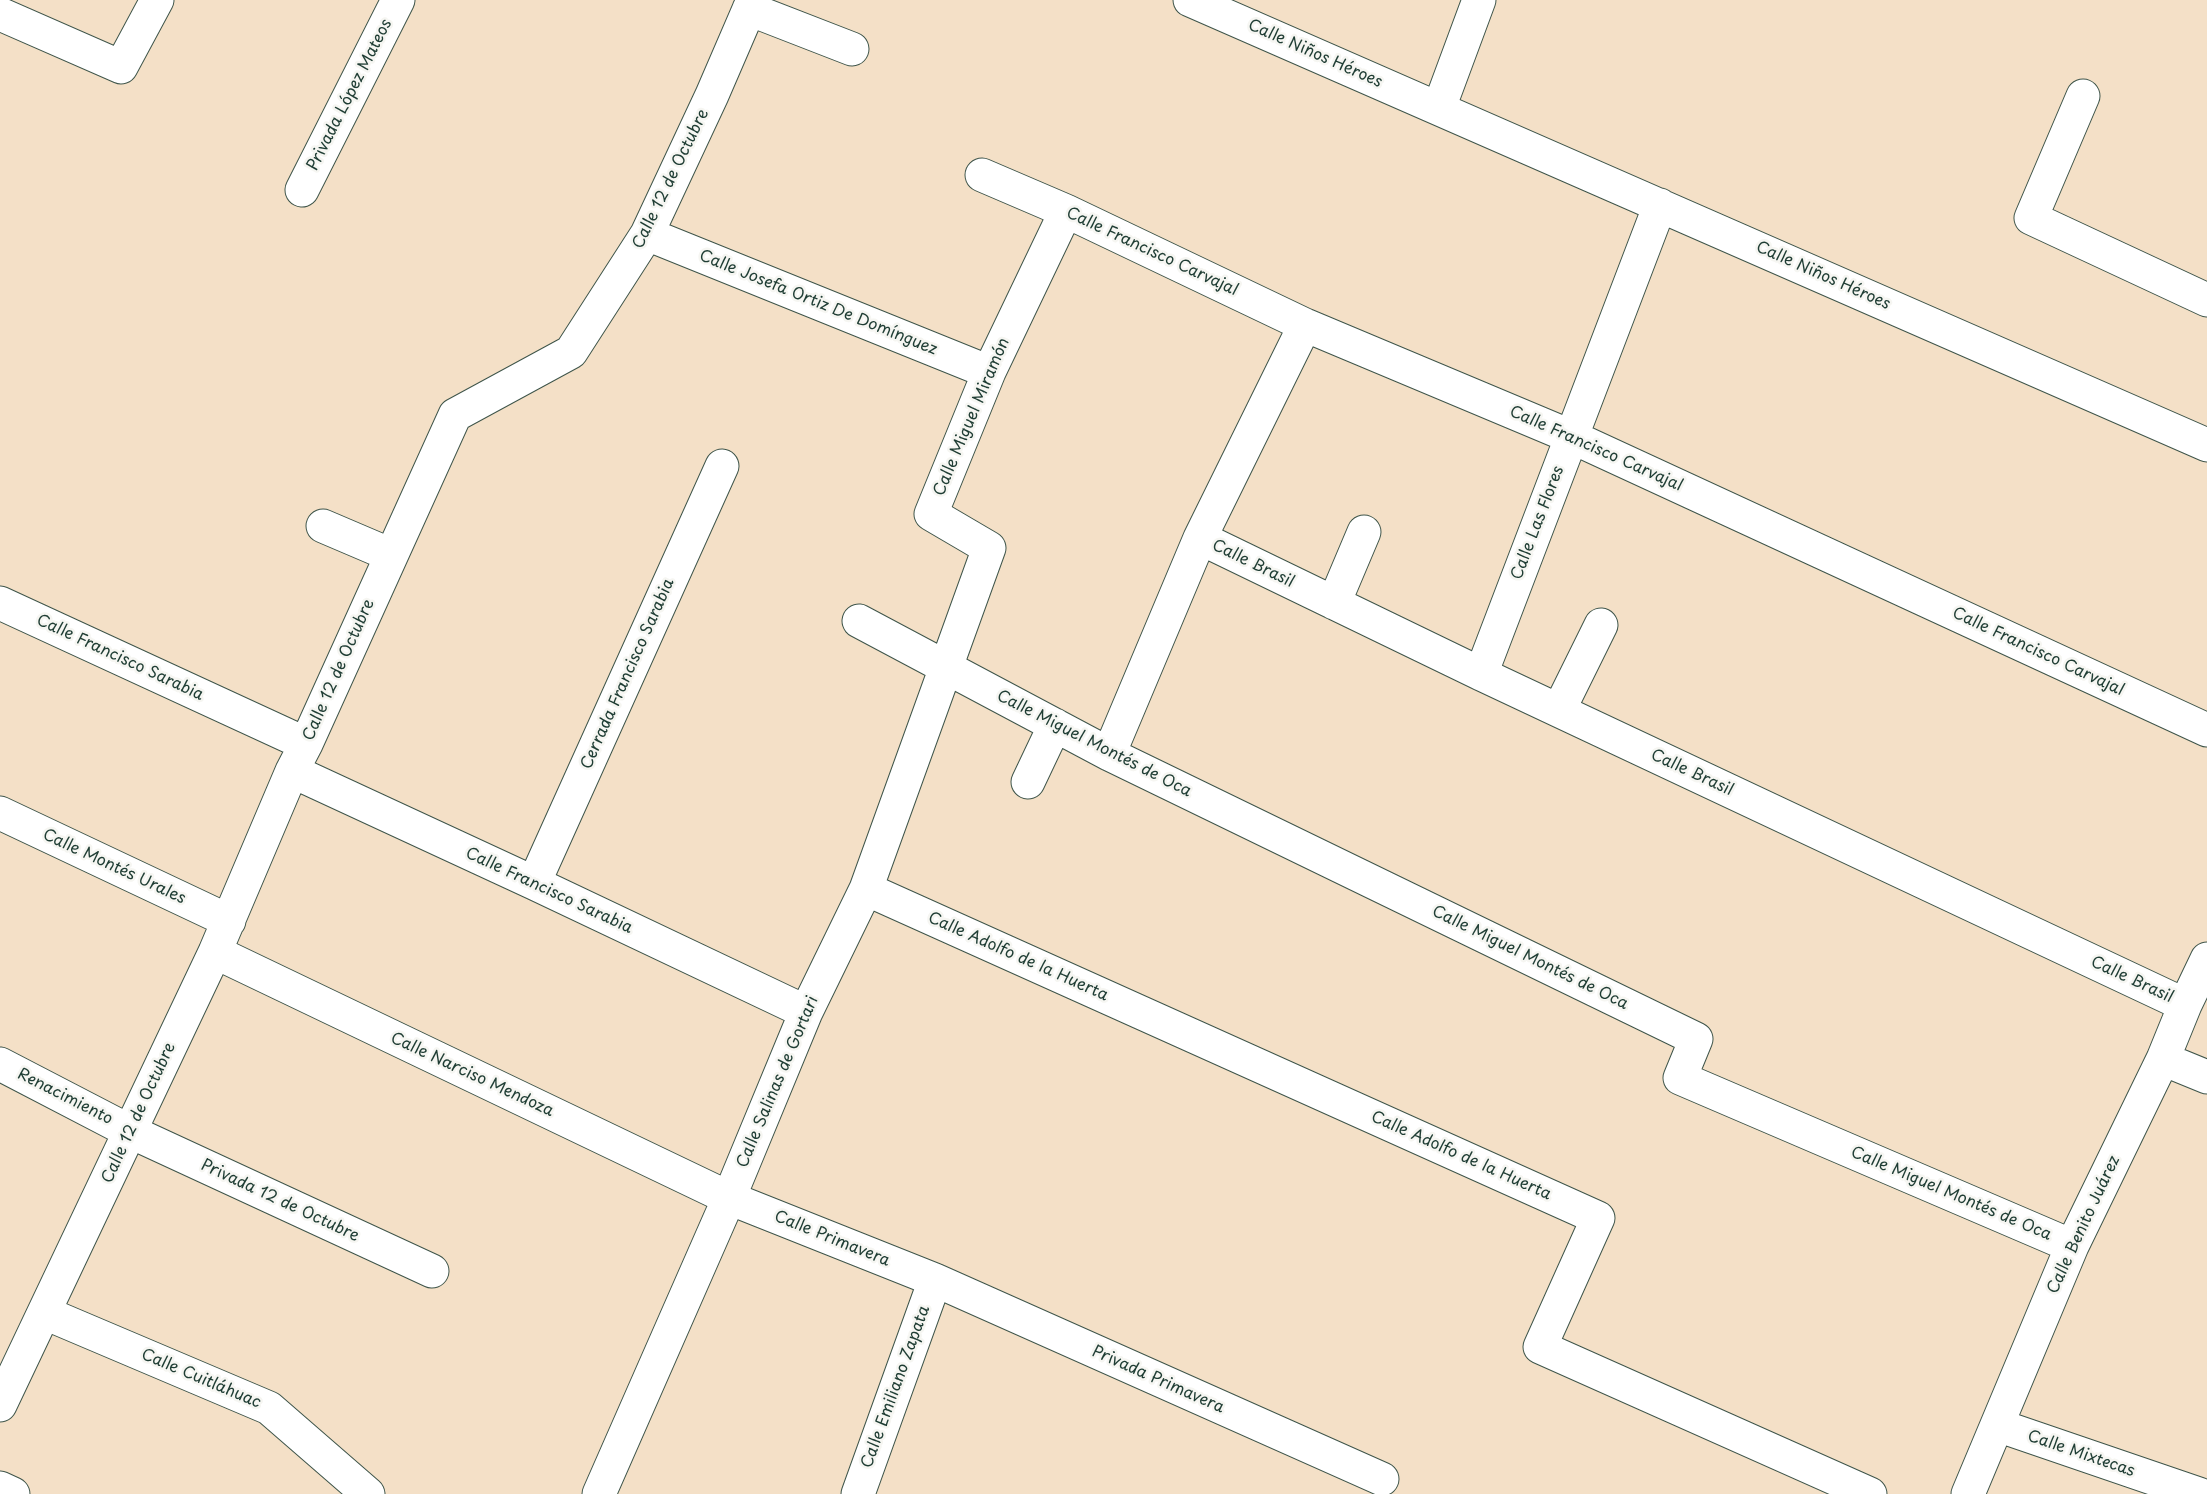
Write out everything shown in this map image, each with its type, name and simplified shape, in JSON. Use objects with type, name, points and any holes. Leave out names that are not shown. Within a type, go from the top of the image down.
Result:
[{"type":"street","points":[[0,14],[121,67],[157,0]]},
{"type":"street","name":"Privada López Mateos","points":[[302,190],[398,0]]},
{"type":"street","name":"Calle Niños Héroes","points":[[1190,0],[1228,8],[1439,108],[2207,445]]},
{"type":"street","points":[[1439,108],[1479,0]]},
{"type":"street","points":[[751,4],[852,49]]},
{"type":"street","name":"Calle 12 de Octubre","points":[[0,1405],[215,952],[299,758],[455,415],[571,352],[647,234],[712,95],[751,4]]},
{"type":"street","points":[[2083,96],[2031,218],[2207,300]]},
{"type":"street","name":"Calle Francisco Carvajal","points":[[982,175],[1066,211],[1305,325],[1572,436],[2207,730]]},
{"type":"street","name":"Calle Las Flores","points":[[1481,674],[1660,204]]},
{"type":"street","name":"Calle Miguel Miramón","points":[[945,667],[989,548],[931,513],[989,372],[1066,211]]},
{"type":"street","name":"Calle Josefa Ortiz De Domínguez","points":[[647,234],[989,372]]},
{"type":"street","name":"Calle Brasil","points":[[1109,754],[1200,538],[1305,325]]},
{"type":"street","name":"Cerrada Francisco Sarabia","points":[[534,883],[722,466]]},
{"type":"street","points":[[323,526],[391,555]]},
{"type":"street","points":[[1334,603],[1364,532]]},
{"type":"street","name":"Calle Brasil","points":[[1200,538],[1481,674],[2185,1005]]},
{"type":"street","name":"Calle Francisco Sarabia","points":[[0,603],[534,883],[806,1012]]},
{"type":"street","name":"Calle Miguel Montés de Oca","points":[[859,621],[1109,754],[1696,1039],[1680,1078],[2072,1246]]},
{"type":"street","points":[[1559,710],[1601,625]]},
{"type":"street","name":"Calle Salinas de Gortari","points":[[599,1494],[729,1198],[806,1012],[866,889],[945,667]]},
{"type":"street","points":[[1028,782],[1055,725]]},
{"type":"street","name":"Calle Montés Urales","points":[[0,813],[229,921]]},
{"type":"street","name":"Calle Adolfo de la Huerta","points":[[866,889],[1598,1218],[1540,1347],[1870,1494]]},
{"type":"street","name":"Calle Narciso Mendoza","points":[[215,952],[729,1198]]},
{"type":"street","name":"Calle Benito Juárez","points":[[1968,1494],[2072,1246],[2163,1059],[2185,1005],[2207,960]]},
{"type":"street","points":[[2163,1059],[2207,1077]]},
{"type":"street","name":"Renacimiento","points":[[0,1064],[129,1131]]},
{"type":"street","name":"Privada 12 de Octubre","points":[[129,1131],[432,1272]]},
{"type":"street","name":"Calle Primavera","points":[[729,1198],[934,1280]]},
{"type":"street","name":"Privada Primavera","points":[[934,1280],[1382,1479]]},
{"type":"street","name":"Calle Emiliano Zapata","points":[[858,1494],[934,1280]]},
{"type":"street","name":"Calle Cuitláhuac","points":[[45,1313],[269,1408],[368,1494]]},
{"type":"street","name":"Calle Mixtecas","points":[[1997,1425],[2199,1494]]},
{"type":"street","points":[[0,1488],[13,1494]]}]
